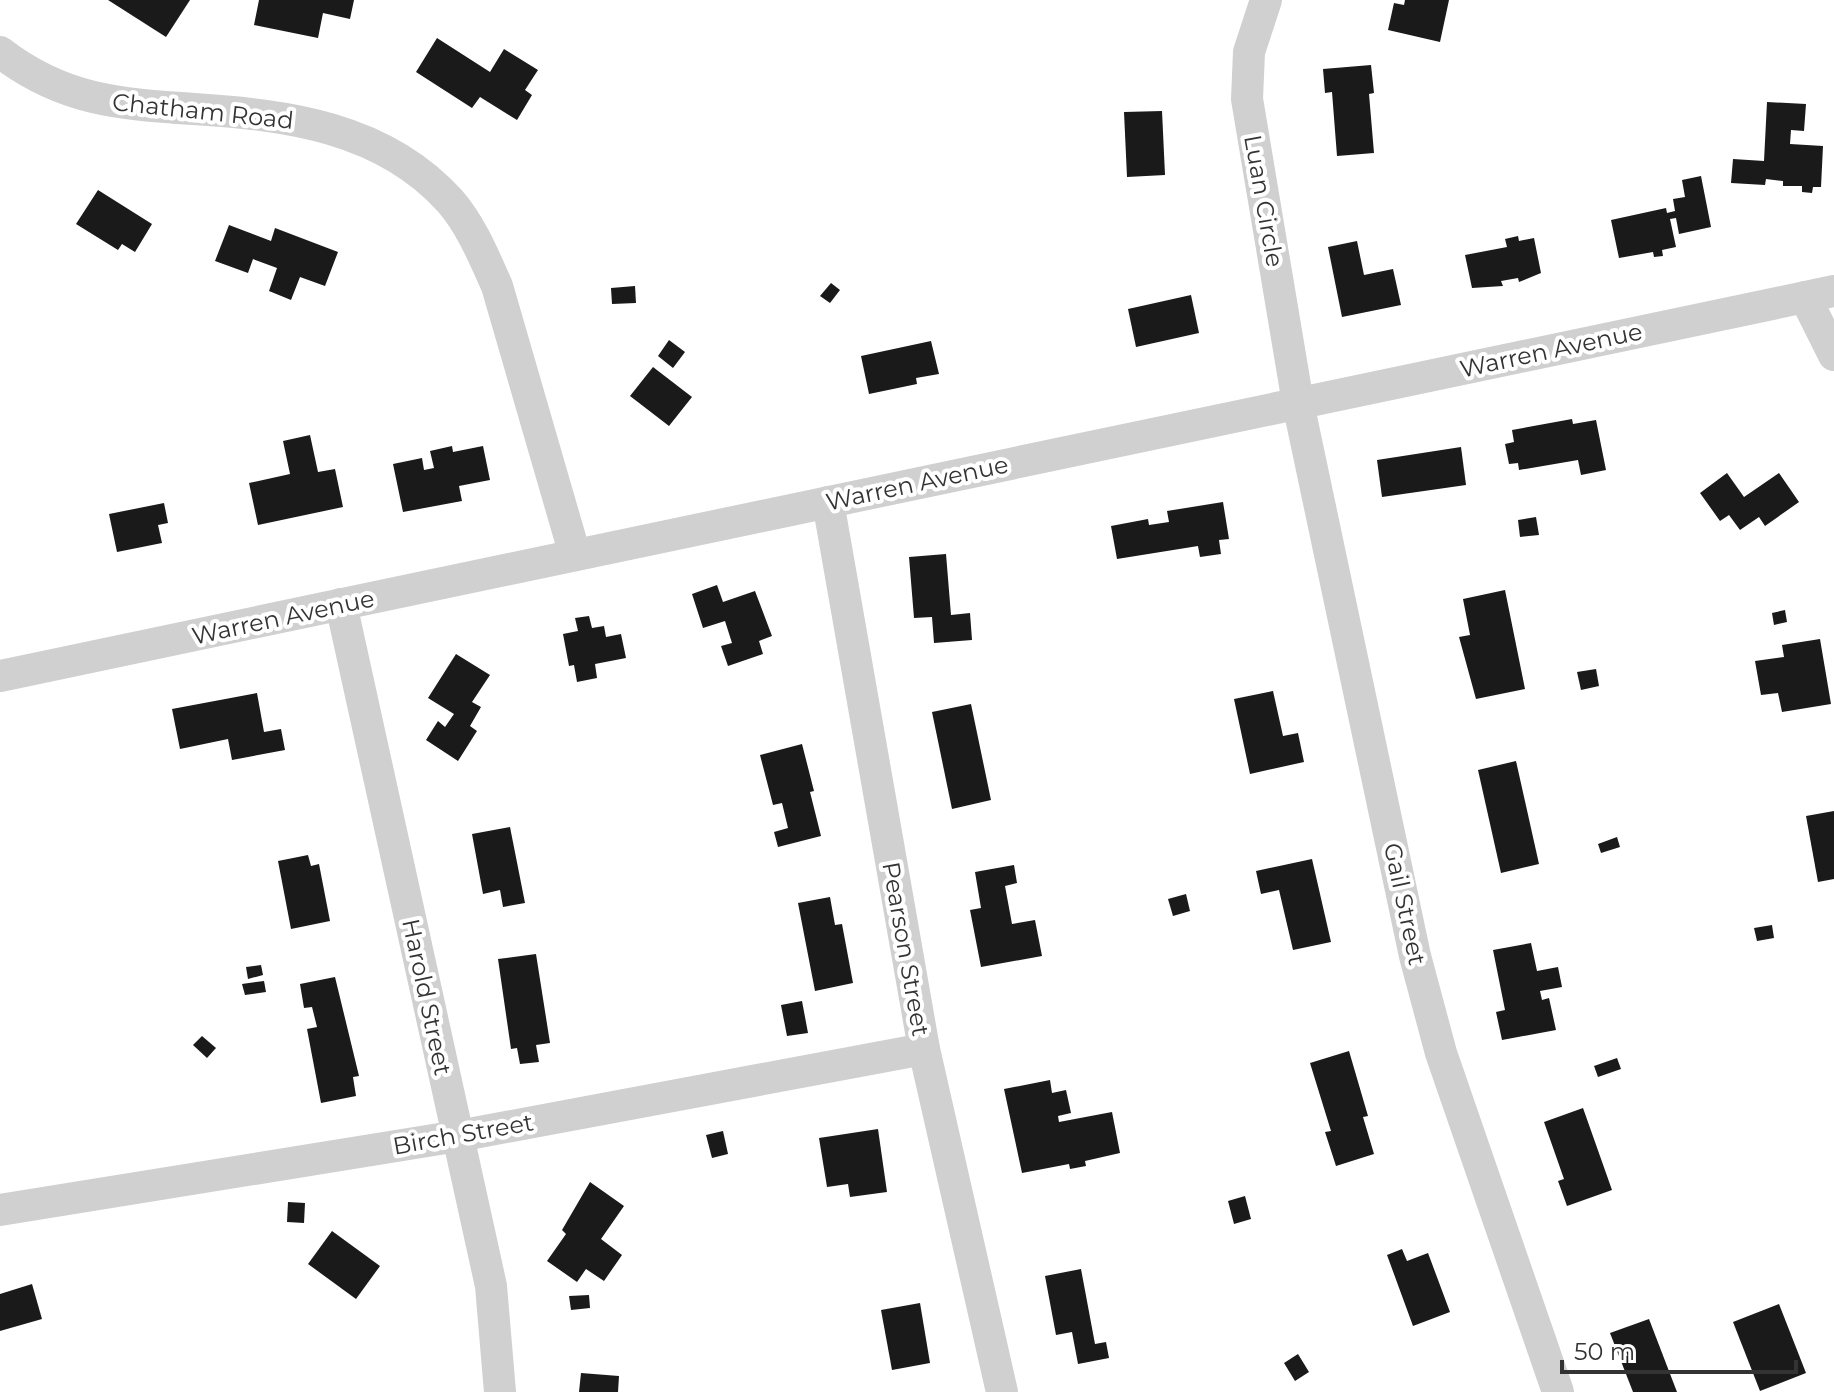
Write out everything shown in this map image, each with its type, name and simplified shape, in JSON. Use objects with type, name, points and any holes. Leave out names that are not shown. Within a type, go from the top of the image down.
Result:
[{"type":"street","name":"Luan Circle","points":[[1266,0],[1249,52],[1247,99],[1298,403]]},
{"type":"street","name":"Chatham Road","points":[[0,52],[22,69],[81,96],[116,103],[256,113],[312,123],[364,139],[411,168],[450,202],[480,247],[497,286],[575,555]]},
{"type":"street","name":"Warren Avenue","points":[[0,676],[1820,294]]},
{"type":"street","points":[[1820,294],[1834,355]]},
{"type":"street","name":"Gail Street","points":[[1298,403],[1428,1004],[1469,1135],[1558,1392]]},
{"type":"street","name":"Pearson Street","points":[[828,502],[924,1049],[1002,1392]]},
{"type":"street","name":"Harold Street","points":[[341,604],[491,1286],[500,1392]]},
{"type":"street","name":"Birch Street","points":[[0,1210],[458,1136],[924,1049]]},
{"type":"building","points":[[108,0],[190,0],[166,37]]},
{"type":"building","points":[[259,0],[354,0],[350,19],[323,13],[318,38],[254,25]]},
{"type":"building","points":[[1405,0],[1449,0],[1440,42],[1388,30],[1394,3],[1404,5]]},
{"type":"building","points":[[437,38],[490,72],[504,49],[538,70],[525,90],[532,95],[517,120],[480,97],[472,108],[416,72]]},
{"type":"building","points":[[1371,65],[1374,93],[1369,94],[1374,153],[1337,156],[1332,92],[1325,93],[1323,69]]},
{"type":"building","points":[[1767,102],[1806,104],[1804,131],[1791,130],[1790,144],[1823,146],[1821,187],[1813,187],[1812,193],[1802,192],[1802,186],[1783,186],[1783,181],[1766,179],[1765,185],[1731,183],[1733,159],[1764,161]]},
{"type":"building","points":[[1162,111],[1165,175],[1127,177],[1124,112]]},
{"type":"building","points":[[1701,176],[1711,227],[1679,234],[1676,218],[1670,219],[1676,247],[1662,250],[1663,256],[1654,257],[1653,252],[1619,258],[1611,220],[1666,208],[1667,213],[1675,211],[1673,199],[1685,197],[1682,180]]},
{"type":"building","points":[[98,190],[152,224],[135,252],[122,244],[118,250],[76,224]]},
{"type":"building","points":[[229,225],[271,241],[275,228],[338,252],[325,286],[300,277],[291,300],[269,291],[277,268],[253,259],[248,273],[215,261]]},
{"type":"building","points":[[1518,236],[1519,241],[1534,238],[1541,273],[1519,282],[1518,278],[1501,281],[1503,286],[1472,288],[1465,255],[1507,247],[1505,239]]},
{"type":"building","points":[[1357,241],[1364,275],[1393,269],[1401,305],[1342,317],[1328,247]]},
{"type":"building","points":[[831,283],[840,290],[830,303],[820,296]]},
{"type":"building","points":[[635,286],[636,303],[612,304],[611,288]]},
{"type":"building","points":[[1191,295],[1199,333],[1136,347],[1128,309]]},
{"type":"building","points":[[669,340],[685,352],[673,368],[658,356]]},
{"type":"building","points":[[931,341],[939,374],[916,378],[917,384],[869,394],[861,356]]},
{"type":"building","points":[[653,367],[692,397],[669,426],[630,396]]},
{"type":"building","points":[[1572,419],[1573,424],[1596,420],[1606,470],[1581,475],[1578,460],[1519,470],[1518,463],[1509,464],[1505,444],[1514,442],[1512,430]]},
{"type":"building","points":[[310,435],[318,472],[335,469],[343,507],[258,525],[249,483],[290,474],[283,441]]},
{"type":"building","points":[[452,446],[453,452],[483,446],[490,480],[459,486],[462,501],[403,512],[393,464],[422,458],[424,470],[434,468],[430,451]]},
{"type":"building","points":[[1461,447],[1466,485],[1382,497],[1377,460]]},
{"type":"building","points":[[1727,473],[1744,497],[1779,473],[1799,502],[1765,526],[1759,517],[1740,530],[1729,515],[1720,521],[1700,493]]},
{"type":"building","points":[[1223,502],[1229,539],[1219,540],[1221,554],[1200,557],[1198,546],[1117,559],[1111,526],[1148,519],[1149,525],[1169,522],[1167,511]]},
{"type":"building","points":[[164,503],[168,523],[158,525],[162,543],[117,552],[109,514]]},
{"type":"building","points":[[1536,517],[1539,535],[1520,537],[1518,520]]},
{"type":"building","points":[[946,554],[951,615],[970,613],[972,640],[934,643],[932,617],[914,618],[909,557]]},
{"type":"building","points":[[717,585],[723,602],[755,591],[772,636],[759,641],[763,654],[728,666],[721,646],[732,643],[725,621],[703,628],[692,594]]},
{"type":"building","points":[[1505,590],[1525,689],[1476,699],[1459,637],[1470,635],[1463,599]]},
{"type":"building","points":[[1785,610],[1787,622],[1774,625],[1772,613]]},
{"type":"building","points":[[589,616],[592,628],[604,626],[606,637],[621,634],[626,658],[595,664],[597,678],[577,682],[574,665],[569,666],[563,634],[578,631],[575,618]]},
{"type":"building","points":[[1820,639],[1831,704],[1782,712],[1778,693],[1761,695],[1755,661],[1784,657],[1782,645]]},
{"type":"building","points":[[456,654],[490,675],[472,702],[481,707],[470,726],[477,731],[458,761],[426,740],[438,721],[445,727],[454,714],[428,698]]},
{"type":"building","points":[[1596,669],[1599,686],[1581,690],[1577,672]]},
{"type":"building","points":[[1273,691],[1283,736],[1298,733],[1304,762],[1250,774],[1234,699]]},
{"type":"building","points":[[257,693],[264,732],[281,729],[285,750],[232,760],[228,739],[180,749],[172,709]]},
{"type":"building","points":[[971,704],[991,800],[952,809],[932,712]]},
{"type":"building","points":[[802,744],[821,836],[778,847],[774,832],[788,828],[782,803],[773,805],[760,755]]},
{"type":"building","points":[[1516,761],[1539,864],[1501,873],[1478,770]]},
{"type":"building","points":[[1834,811],[1834,879],[1818,882],[1806,816]]},
{"type":"building","points":[[510,827],[525,903],[503,907],[500,890],[483,894],[472,834]]},
{"type":"building","points":[[1617,837],[1620,847],[1601,853],[1598,844]]},
{"type":"building","points":[[308,855],[311,866],[319,864],[330,921],[291,929],[278,861]]},
{"type":"building","points":[[1312,859],[1331,942],[1293,950],[1279,890],[1261,894],[1256,871]]},
{"type":"building","points":[[1014,865],[1017,883],[1005,886],[1012,924],[1035,920],[1042,956],[981,967],[970,910],[981,908],[975,872]]},
{"type":"building","points":[[1186,894],[1190,911],[1173,916],[1168,899]]},
{"type":"building","points":[[830,897],[835,925],[842,924],[853,983],[815,991],[798,903]]},
{"type":"building","points":[[1772,925],[1774,938],[1757,941],[1754,928]]},
{"type":"building","points":[[1531,943],[1537,971],[1558,967],[1562,987],[1540,991],[1542,1000],[1549,998],[1556,1030],[1502,1040],[1496,1012],[1505,1010],[1493,950]]},
{"type":"building","points":[[536,954],[550,1043],[536,1045],[539,1062],[520,1064],[517,1048],[511,1049],[498,959]]},
{"type":"building","points":[[261,965],[263,975],[248,979],[246,967]]},
{"type":"building","points":[[335,977],[359,1076],[353,1077],[356,1096],[321,1103],[307,1029],[317,1027],[312,1007],[304,1008],[300,984]]},
{"type":"building","points":[[264,981],[266,992],[245,995],[242,984]]},
{"type":"building","points":[[802,1001],[808,1033],[787,1036],[781,1005]]},
{"type":"building","points":[[202,1036],[216,1048],[207,1058],[193,1045]]},
{"type":"building","points":[[1349,1051],[1368,1116],[1363,1117],[1374,1154],[1336,1166],[1325,1132],[1331,1131],[1310,1063]]},
{"type":"building","points":[[1617,1058],[1621,1069],[1598,1077],[1594,1066]]},
{"type":"building","points":[[1050,1080],[1052,1093],[1066,1090],[1071,1113],[1058,1116],[1059,1122],[1112,1112],[1120,1153],[1085,1161],[1086,1166],[1070,1169],[1069,1164],[1022,1173],[1004,1089]]},
{"type":"building","points":[[1583,1108],[1612,1190],[1567,1206],[1558,1181],[1564,1179],[1544,1122]]},
{"type":"building","points":[[878,1129],[887,1192],[850,1197],[848,1184],[827,1187],[819,1138]]},
{"type":"building","points":[[723,1131],[728,1154],[712,1158],[706,1135]]},
{"type":"building","points":[[590,1182],[624,1206],[601,1239],[622,1255],[604,1281],[586,1269],[577,1282],[547,1261],[566,1234],[562,1230]]},
{"type":"building","points":[[1245,1196],[1251,1219],[1234,1224],[1228,1201]]},
{"type":"building","points":[[288,1202],[305,1203],[304,1223],[287,1222]]},
{"type":"building","points":[[332,1231],[380,1266],[356,1299],[308,1264]]},
{"type":"building","points":[[1402,1249],[1407,1261],[1428,1253],[1450,1312],[1413,1326],[1387,1255]]},
{"type":"building","points":[[1081,1269],[1095,1344],[1106,1342],[1109,1358],[1078,1364],[1072,1332],[1056,1335],[1045,1276]]},
{"type":"building","points":[[32,1284],[42,1319],[0,1331],[0,1294]]},
{"type":"building","points":[[589,1295],[590,1308],[571,1310],[569,1296]]},
{"type":"building","points":[[920,1303],[930,1363],[892,1370],[881,1310]]},
{"type":"building","points":[[1779,1304],[1806,1373],[1760,1391],[1733,1322]]},
{"type":"building","points":[[1649,1319],[1677,1392],[1633,1392],[1610,1333]]},
{"type":"building","points":[[1298,1354],[1309,1372],[1295,1381],[1284,1363]]},
{"type":"building","points":[[581,1373],[619,1376],[618,1392],[579,1392]]}]
